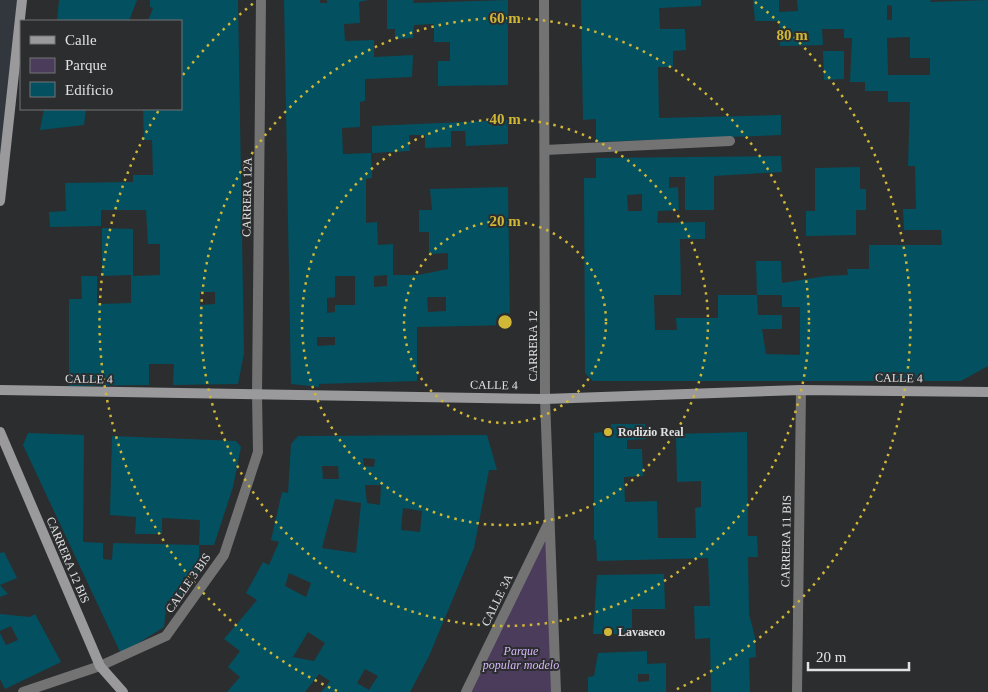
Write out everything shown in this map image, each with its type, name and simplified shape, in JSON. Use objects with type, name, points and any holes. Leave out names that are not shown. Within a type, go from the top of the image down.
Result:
[{"type":"street","points":[[0,201],[22,0]]},
{"type":"street","name":"CARRERA 12A","points":[[257,394],[261,0]]},
{"type":"street","name":"CARRERA 12","points":[[544,0],[545,398],[556,692]]},
{"type":"street","points":[[544,150],[730,141]]},
{"type":"street","name":"CALLE 4","points":[[0,390],[545,398],[801,390],[988,392]]},
{"type":"street","name":"CARRERA 11 BIS","points":[[797,692],[801,390]]},
{"type":"street","name":"CALLE 3 BIS","points":[[23,692],[100,666],[166,636],[224,555],[258,452],[257,394]]},
{"type":"street","name":"CARRERA 12 BIS","points":[[0,432],[100,666],[123,692]]},
{"type":"street","name":"CALLE 3A","points":[[466,692],[550,519]]},
{"type":"shaded area","points":[[0,0],[22,0],[0,201]]},
{"type":"green space","name":"Parque popular modelo","points":[[550,519],[556,692],[466,692]]},
{"type":"building","points":[[59,0],[137,0],[129,20],[57,20]]},
{"type":"building","points":[[150,0],[238,0],[244,353],[238,384],[173,385],[174,364],[149,364],[149,385],[69,386],[69,299],[82,299],[81,276],[97,276],[97,304],[131,303],[131,275],[102,276],[102,228],[133,229],[133,276],[160,275],[160,244],[148,244],[146,210],[101,210],[101,226],[50,227],[49,212],[66,211],[65,183],[133,182],[133,175],[153,175],[152,140],[144,140],[143,110],[182,110],[182,20],[148,20],[153,8],[150,7]],"holes":[[[200,292],[215,292],[215,304],[200,305]]]},
{"type":"building","points":[[284,0],[320,0],[320,3],[327,3],[327,0],[368,0],[359,2],[360,23],[344,24],[345,41],[374,40],[374,57],[413,55],[412,77],[365,79],[365,101],[360,102],[360,127],[342,128],[343,154],[371,153],[372,178],[366,179],[366,223],[377,222],[378,245],[393,244],[393,275],[418,275],[448,269],[448,253],[429,254],[429,232],[419,232],[419,210],[432,210],[430,189],[508,187],[510,325],[417,327],[417,381],[319,384],[319,387],[291,384]],"holes":[[[387,275],[387,286],[374,287],[374,276]],[[335,276],[355,276],[355,305],[335,305],[335,312],[327,313],[327,298],[335,297]],[[427,297],[446,297],[446,311],[428,312]],[[317,337],[335,337],[335,345],[317,346]]]},
{"type":"building","points":[[387,0],[414,0],[413,3],[508,0],[508,85],[438,86],[438,61],[450,61],[450,42],[434,42],[434,24],[414,25],[413,38],[395,39],[395,29],[387,29]]},
{"type":"building","points":[[581,0],[701,0],[701,6],[659,8],[660,29],[685,29],[686,50],[673,51],[673,67],[658,67],[659,118],[781,115],[781,135],[596,142],[596,119],[583,120]]},
{"type":"building","points":[[753,0],[779,0],[779,12],[798,11],[797,0],[931,0],[930,2],[988,0],[988,366],[961,381],[593,381],[585,373],[584,178],[596,178],[596,158],[781,156],[782,172],[714,176],[714,210],[685,210],[685,177],[669,177],[669,188],[678,187],[679,210],[658,211],[657,223],[705,222],[705,239],[680,239],[681,295],[654,295],[655,330],[677,330],[676,318],[718,318],[718,295],[757,295],[756,261],[781,261],[782,283],[826,276],[848,275],[847,269],[869,269],[869,245],[942,245],[941,230],[904,230],[903,209],[916,209],[915,166],[908,166],[910,102],[888,102],[888,91],[865,91],[865,82],[850,82],[852,38],[844,38],[844,29],[822,29],[823,45],[780,46],[779,21],[755,21]],"holes":[[[887,5],[892,6],[892,20],[887,20]],[[910,37],[910,58],[930,58],[930,75],[888,75],[887,38]],[[642,194],[642,211],[628,211],[627,195]],[[757,295],[782,295],[782,307],[800,307],[800,355],[766,354],[762,329],[782,329],[782,315],[758,315]]]},
{"type":"building","points":[[823,51],[844,51],[844,79],[824,80]]},
{"type":"building","points":[[44,110],[86,110],[84,125],[40,130]]},
{"type":"building","points":[[508,120],[508,144],[466,146],[465,131],[451,131],[451,147],[425,148],[425,135],[409,135],[410,151],[372,153],[372,126]]},
{"type":"building","points":[[860,167],[860,189],[866,189],[866,210],[856,210],[856,235],[806,236],[806,211],[815,211],[815,168]]},
{"type":"building","points":[[611,424],[645,424],[646,439],[627,440],[627,449],[642,449],[643,476],[624,477],[625,502],[657,501],[658,538],[696,538],[695,508],[701,507],[701,481],[677,482],[676,434],[747,432],[748,536],[757,536],[758,557],[748,557],[749,614],[755,637],[756,657],[749,658],[750,692],[711,692],[710,638],[695,639],[694,606],[710,606],[708,558],[597,561],[596,540],[594,540],[594,433],[611,431]]},
{"type":"building","points":[[28,433],[84,435],[83,542],[103,543],[103,559],[112,560],[113,543],[199,545],[199,577],[183,577],[183,599],[167,601],[164,627],[121,654],[23,445]]},
{"type":"building","points":[[487,435],[497,470],[489,470],[474,548],[429,656],[410,692],[321,692],[330,681],[319,674],[305,692],[227,692],[240,677],[228,667],[240,651],[224,639],[257,600],[246,593],[263,562],[269,565],[279,542],[271,540],[282,492],[288,493],[291,444],[298,436]],"holes":[[[363,458],[375,459],[374,467],[364,466]],[[322,466],[338,466],[339,479],[323,479]],[[365,485],[381,485],[380,505],[367,503]],[[335,499],[361,503],[356,553],[322,548]],[[403,508],[422,511],[420,532],[401,530]],[[289,573],[311,583],[306,597],[285,586]],[[308,632],[325,643],[314,661],[293,657]],[[365,669],[378,676],[369,690],[357,683]]]},
{"type":"building","points":[[112,436],[236,441],[241,447],[233,487],[214,545],[199,545],[200,520],[162,518],[162,534],[135,534],[136,517],[110,515]]},
{"type":"building","points":[[4,552],[17,578],[0,585],[0,553]]},
{"type":"building","points":[[664,574],[665,609],[632,609],[632,634],[593,634],[597,575]]},
{"type":"building","points":[[0,585],[8,594],[0,597]]},
{"type":"building","points":[[0,614],[30,617],[35,614],[61,662],[5,689],[0,679],[0,633],[6,645],[18,640],[11,626],[0,631]]},
{"type":"building","points":[[647,651],[647,664],[666,663],[666,692],[588,692],[588,677],[594,676],[598,653]],"holes":[[[638,674],[649,674],[649,681],[638,682]]]},
{"type":"place","name":"Rodizio Real","points":[[608,432]]},
{"type":"place","name":"Lavaseco","points":[[608,632]]}]
